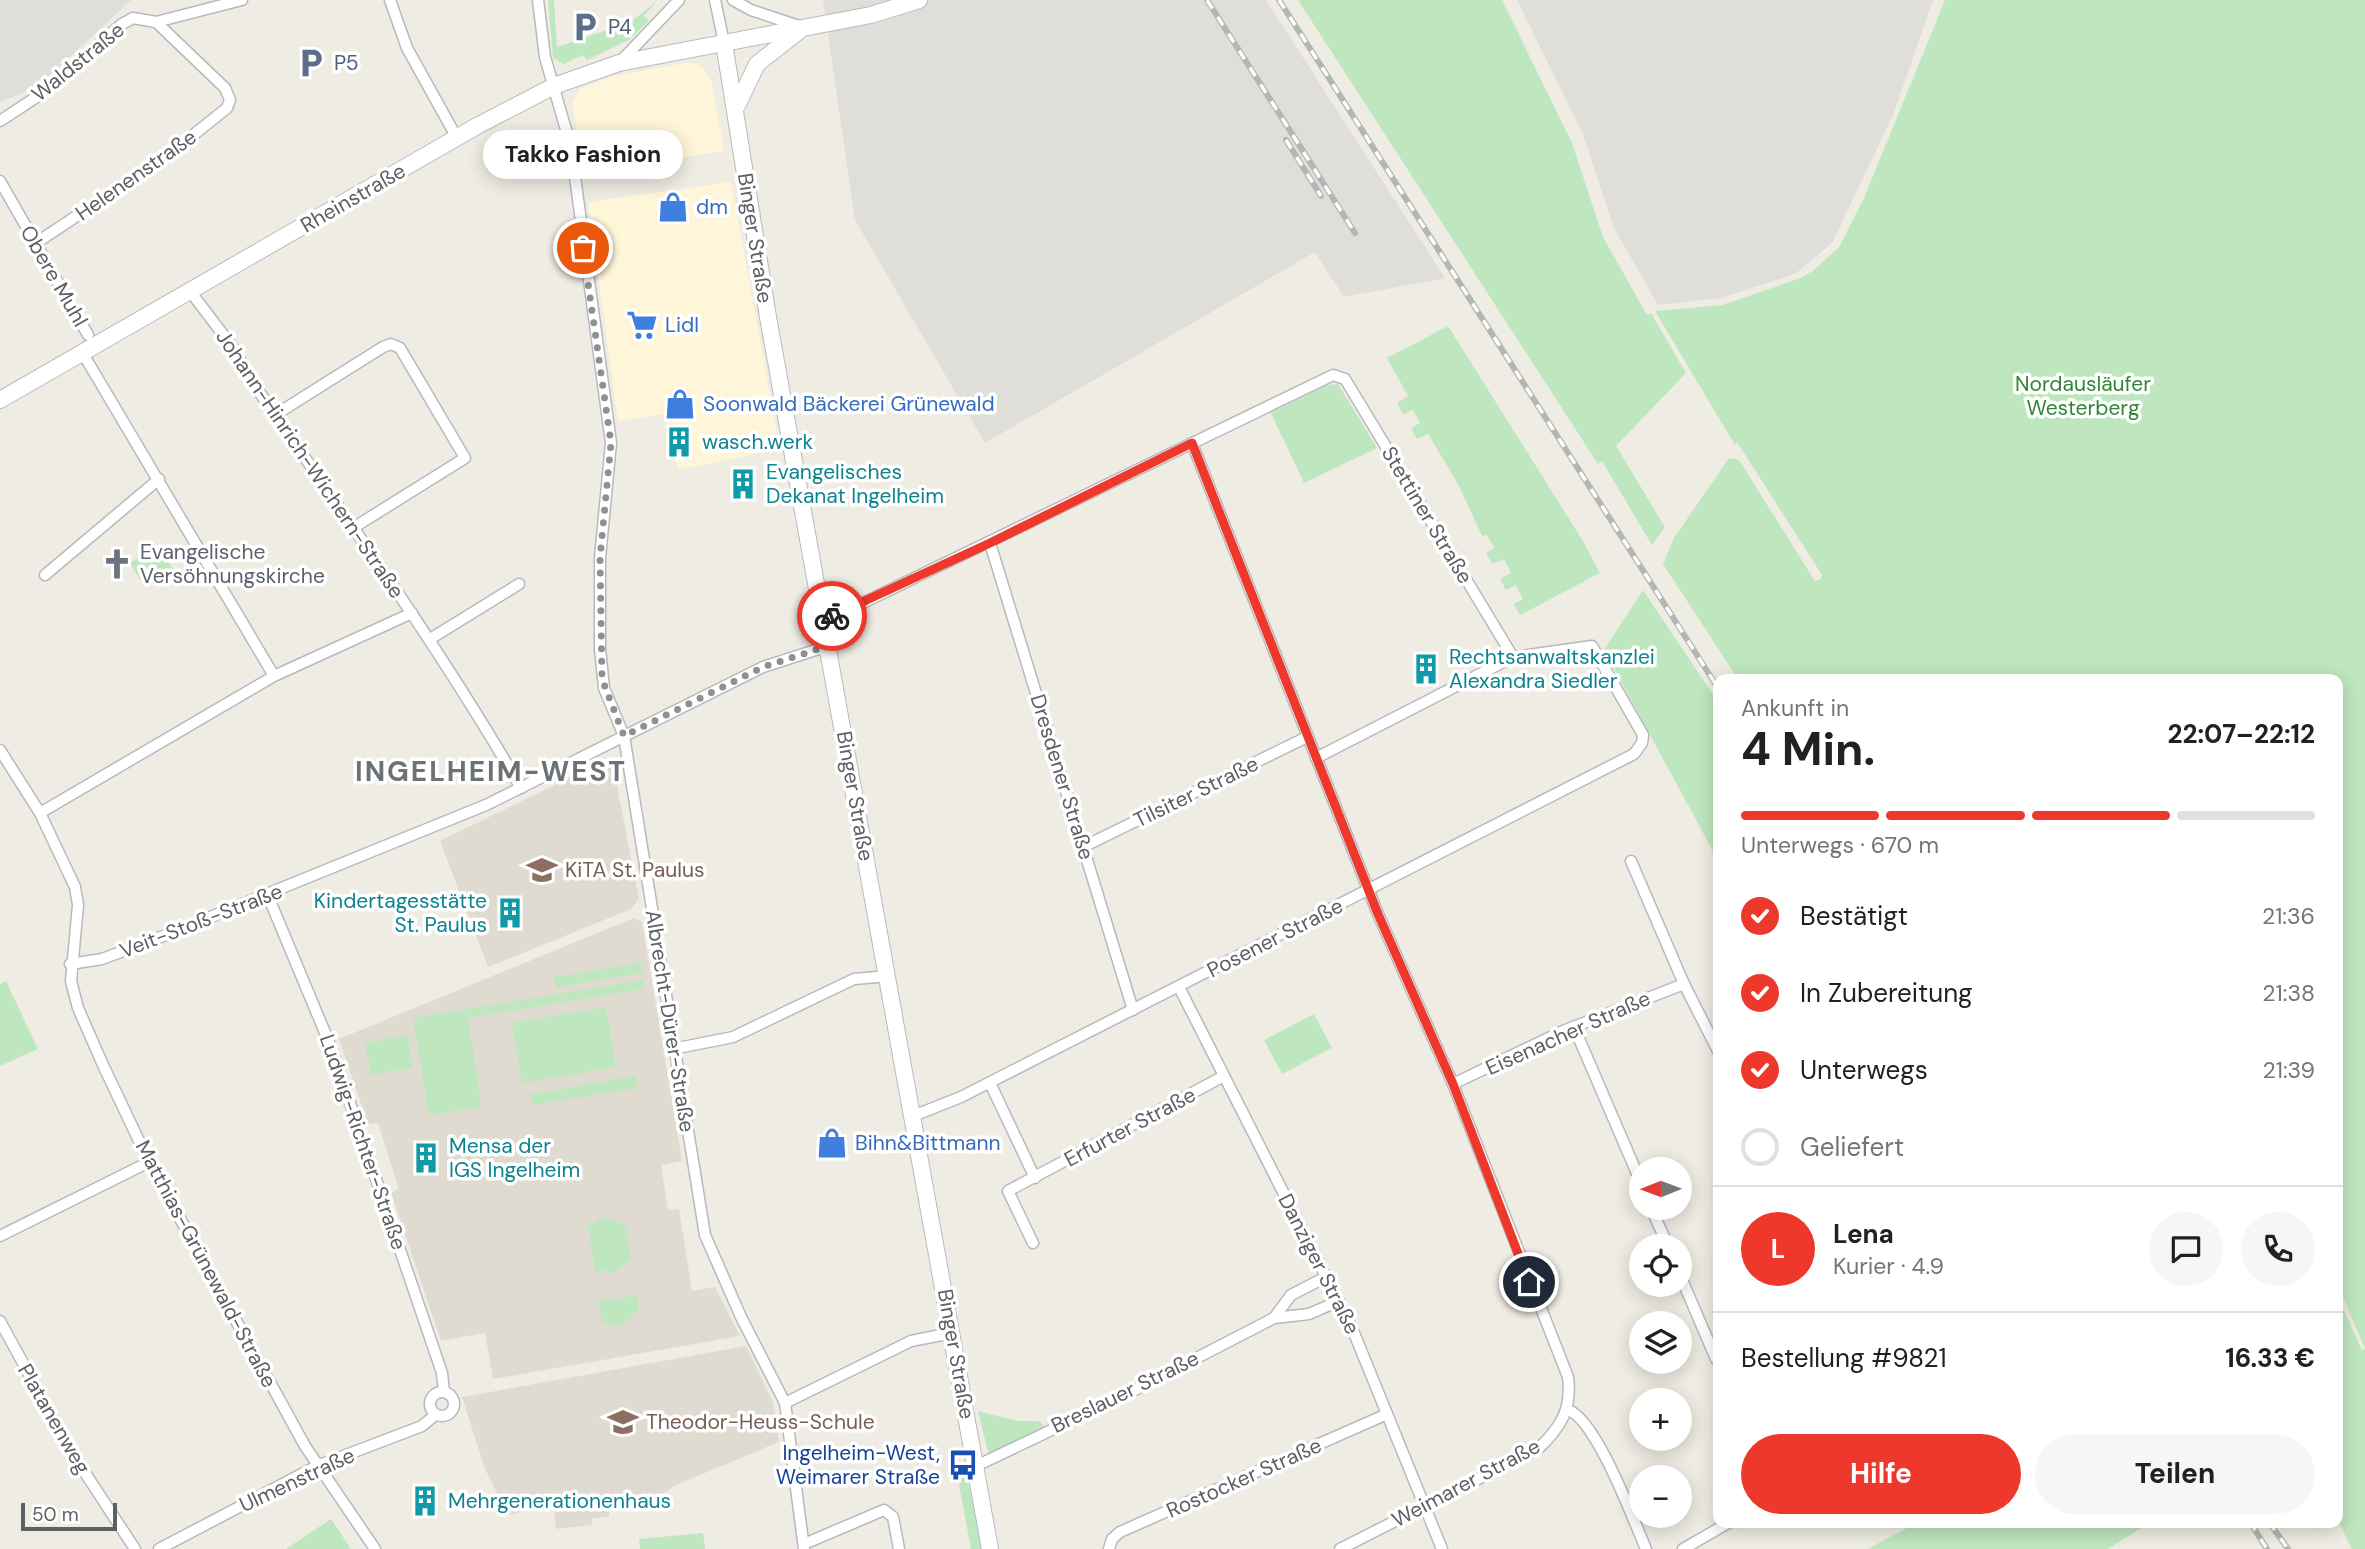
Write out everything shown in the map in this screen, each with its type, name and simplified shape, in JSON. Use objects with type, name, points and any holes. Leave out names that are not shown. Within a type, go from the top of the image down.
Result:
[{"type":"main road","points":[[724,43],[871,15],[919,0]]},
{"type":"main road","points":[[736,108],[757,64],[804,27]]},
{"type":"main road","name":"Rheinstraße","points":[[0,400],[457,138],[554,86],[619,63],[724,43]]},
{"type":"main road","name":"Binger Straße","points":[[724,43],[751,218],[990,1549]]},
{"type":"street","name":"Waldstraße","points":[[0,121],[41,94],[122,24],[133,18],[156,22],[242,0]]},
{"type":"street","points":[[390,0],[407,48],[457,138]]},
{"type":"street","name":"Albrecht-Dürer-Straße","points":[[538,0],[545,57],[571,148],[611,443],[600,558],[600,649],[604,688],[624,736],[705,1235],[741,1317],[785,1403],[804,1547]]},
{"type":"street","points":[[619,63],[679,0]]},
{"type":"street","name":"Binger Straße","points":[[715,0],[724,43]]},
{"type":"street","points":[[733,0],[751,10],[804,27]]},
{"type":"street","name":"Helenenstraße","points":[[36,243],[167,156],[222,114],[230,100],[225,88],[156,22]]},
{"type":"street","name":"Obere Muhl","points":[[0,181],[88,335]]},
{"type":"street","name":"Johann-Hinrich-Wichern-Straße","points":[[190,291],[234,349],[275,415],[430,639],[487,727],[520,788]]},
{"type":"street","points":[[275,415],[383,348],[391,344],[400,348],[465,458],[353,528]]},
{"type":"street","points":[[82,352],[274,676]]},
{"type":"street","name":"Stettiner Straße","points":[[1192,443],[1334,375],[1345,379],[1513,657]]},
{"type":"street","points":[[823,618],[838,615],[990,543],[1192,443],[1307,737],[1369,890],[1453,1084],[1568,1377],[1568,1410],[1576,1413],[1592,1430],[1646,1549]]},
{"type":"street","points":[[45,575],[159,479]]},
{"type":"street","name":"Dresdener Straße","points":[[990,543],[1085,846],[1108,934],[1133,1010]]},
{"type":"street","points":[[430,639],[519,584]]},
{"type":"street","points":[[40,813],[274,676],[412,613]]},
{"type":"street","name":"Veit-Stoß-Straße","points":[[70,964],[102,959],[268,896],[520,788],[763,667],[828,646]]},
{"type":"street","name":"Posener Straße","points":[[913,1116],[990,1083],[1634,754],[1642,743],[1643,735],[1592,646],[1513,657]]},
{"type":"street","points":[[1316,758],[1513,657]]},
{"type":"street","name":"Tilsiter Straße","points":[[1085,846],[1307,737]]},
{"type":"street","name":"Matthias-Grünewald-Straße","points":[[0,750],[40,813],[75,887],[78,905],[70,964],[78,1008],[149,1162],[317,1466],[375,1549]]},
{"type":"street","points":[[1631,861],[1684,984],[1713,1041]]},
{"type":"street","name":"Ludwig-Richter-Straße","points":[[268,896],[331,1047],[442,1373],[444,1392]]},
{"type":"street","points":[[673,1049],[733,1037],[854,979],[888,976]]},
{"type":"street","name":"Eisenacher Straße","points":[[1453,1084],[1574,1027],[1684,984]]},
{"type":"street","name":"Danziger Straße","points":[[1179,987],[1339,1301],[1442,1549]]},
{"type":"street","points":[[1574,1027],[1630,1157]]},
{"type":"street","name":"Erfurter Straße","points":[[1033,1243],[1008,1191],[1224,1076]]},
{"type":"street","points":[[990,1083],[1035,1178]]},
{"type":"street","points":[[0,1236],[149,1162]]},
{"type":"street","name":"Breslauer Straße","points":[[1274,1318],[1291,1295],[1326,1277]]},
{"type":"street","points":[[1689,1297],[1713,1352]]},
{"type":"street","name":"Breslauer Straße","points":[[976,1466],[1129,1393],[1274,1318],[1309,1314],[1339,1301]]},
{"type":"street","name":"Platanenweg","points":[[0,1321],[72,1453],[135,1549]]},
{"type":"street","points":[[785,1403],[911,1341],[952,1333]]},
{"type":"street","points":[[444,1392],[453,1398],[454,1410],[444,1417],[435,1415],[430,1400],[437,1393],[444,1392]]},
{"type":"street","name":"Weimarer Straße","points":[[1340,1549],[1539,1448],[1555,1433],[1568,1410]]},
{"type":"street","name":"Rostocker Straße","points":[[1109,1549],[1112,1539],[1120,1532],[1387,1414]]},
{"type":"street","name":"Ulmenstraße","points":[[159,1549],[317,1466],[422,1426],[435,1415]]},
{"type":"street","points":[[804,1547],[884,1510],[893,1517],[899,1549]]},
{"type":"street","points":[[1683,1549],[1720,1528]]},
{"type":"shaded area","points":[[0,0],[131,0],[38,87],[0,102]]},
{"type":"shaded area","points":[[823,0],[1266,0],[1445,278],[1344,297],[1315,252],[985,443],[855,220]]},
{"type":"shaded area","points":[[1517,0],[1933,0],[1893,115],[1832,243],[1795,274],[1721,298],[1658,305],[1614,228],[1583,134]]},
{"type":"shaded area","points":[[694,63],[704,69],[712,83],[724,151],[624,167],[621,148],[581,155],[572,102],[581,88],[615,76]]},
{"type":"shaded area","points":[[731,182],[780,449],[678,470],[664,414],[618,421],[588,202]]},
{"type":"shaded area","name":"KiTA St. Paulus","points":[[604,761],[613,766],[639,899],[631,909],[488,967],[440,841]]},
{"type":"shaded area","points":[[634,918],[642,922],[682,1161],[661,1165],[668,1210],[679,1209],[692,1291],[715,1287],[740,1336],[493,1379],[485,1333],[441,1341],[391,1193],[399,1189],[378,1123],[368,1124],[339,1039]]},
{"type":"shaded area","name":"Theodor-Heuss-Schule","points":[[746,1346],[773,1402],[779,1442],[674,1486],[645,1506],[609,1510],[609,1517],[592,1518],[592,1525],[556,1529],[554,1506],[508,1515],[485,1469],[462,1397]]},
{"type":"green space","points":[[548,0],[554,0],[557,47],[631,22],[657,1],[644,16],[649,21],[629,40],[587,60],[583,55],[564,64],[553,58]]},
{"type":"green space","points":[[1298,0],[1502,0],[1572,143],[1603,237],[1647,315],[1651,313],[1686,373],[1616,446],[1665,527],[1652,545],[1602,461],[1598,464]]},
{"type":"green space","name":"Nordausläufer Westerberg","points":[[1945,0],[2365,0],[2365,1349],[2343,1297],[2343,674],[1735,674],[1663,564],[1674,538],[1729,458],[1739,460],[1815,581],[1821,579],[1822,575],[1737,442],[1735,445],[1655,311],[1722,305],[1798,279],[1813,271],[1839,247],[1864,198]]},
{"type":"green space","points":[[1448,326],[1583,541],[1600,573],[1520,615],[1514,604],[1523,599],[1516,585],[1506,590],[1500,579],[1511,573],[1504,559],[1492,564],[1486,553],[1494,548],[1487,535],[1482,536],[1458,484],[1428,434],[1417,439],[1411,428],[1420,423],[1413,410],[1403,414],[1397,403],[1408,396],[1387,358]]},
{"type":"green space","points":[[1338,384],[1377,448],[1304,483],[1271,413],[1327,385]]},
{"type":"green space","points":[[159,545],[173,569],[144,586],[130,563]]},
{"type":"green space","points":[[1643,590],[1713,695],[1713,851],[1604,650]]},
{"type":"green space","points":[[641,963],[643,973],[556,988],[554,977]]},
{"type":"green space","points":[[643,980],[644,989],[468,1018],[482,1107],[429,1115],[413,1018]]},
{"type":"green space","points":[[6,981],[38,1049],[0,1066],[0,984]]},
{"type":"green space","points":[[606,1007],[616,1067],[522,1083],[512,1023]]},
{"type":"green space","points":[[1314,1014],[1332,1048],[1282,1074],[1264,1040]]},
{"type":"green space","points":[[407,1035],[413,1067],[371,1075],[365,1043]]},
{"type":"green space","points":[[635,1076],[637,1088],[533,1105],[531,1094]]},
{"type":"green space","points":[[605,1217],[626,1226],[631,1257],[614,1273],[609,1274],[608,1270],[595,1272],[588,1224],[599,1222],[598,1218]]},
{"type":"green space","points":[[637,1295],[639,1310],[621,1326],[615,1327],[614,1323],[602,1325],[599,1301]]},
{"type":"green space","points":[[2343,1308],[2362,1350],[2365,1349],[2365,1549],[2352,1549],[2342,1528]]},
{"type":"green space","points":[[978,1411],[1018,1421],[1039,1421],[1044,1426],[989,1456]]},
{"type":"green space","points":[[965,1476],[978,1510],[985,1549],[971,1549],[959,1485],[960,1477]]},
{"type":"green space","points":[[331,1519],[351,1549],[286,1549]]},
{"type":"green space","points":[[1907,1528],[2141,1528],[2108,1549],[1868,1549]]},
{"type":"green space","points":[[703,1533],[705,1549],[640,1549],[639,1539]]},
{"type":"railway","points":[[1207,0],[1355,233]]},
{"type":"railway","points":[[1279,0],[1713,680]]},
{"type":"railway","points":[[1286,140],[1321,196]]},
{"type":"railway","points":[[2254,1528],[2267,1549]]},
{"type":"railway","points":[[2273,1528],[2288,1549]]},
{"type":"way so far","points":[[583,248],[611,443],[610,476],[600,558],[599,630],[602,679],[624,736],[763,667],[828,646],[823,618],[832,616]]},
{"type":"place","name":"P4","points":[[585,27]]},
{"type":"place","name":"P5","points":[[311,63]]},
{"type":"place","name":"dm","points":[[673,207]]},
{"type":"place","name":"Takko Fashion","points":[[583,248]]},
{"type":"place","name":"Lidl","points":[[642,325]]},
{"type":"place","name":"Soonwald Bäckerei Grünewald","points":[[680,404]]},
{"type":"place","name":"wasch.werk","points":[[679,442]]},
{"type":"place","name":"Evangelisches Dekanat Ingelheim","points":[[743,484]]},
{"type":"place","name":"Evangelische Versöhnungskirche","points":[[117,564]]},
{"type":"place","name":"Rechtsanwaltskanzlei Alexandra Siedler","points":[[1426,669]]},
{"type":"place","name":"KiTA St. Paulus","points":[[542,870]]},
{"type":"place","name":"Kindertagesstätte St. Paulus","points":[[510,913]]},
{"type":"place","name":"Bihn&Bittmann","points":[[832,1143]]},
{"type":"place","name":"Mensa der IGS Ingelheim","points":[[426,1158]]},
{"type":"place","name":"Theodor-Heuss-Schule","points":[[623,1422]]},
{"type":"place","name":"Ingelheim-West, Weimarer Straße","points":[[963,1465]]},
{"type":"place","name":"Mehrgenerationenhaus","points":[[425,1501]]},
{"type":"district","name":"INGELHEIM-WEST","points":[[491,771]]},
{"type":"route","points":[[832,616],[990,543],[1192,443],[1378,914],[1453,1084],[1529,1282]]}]
